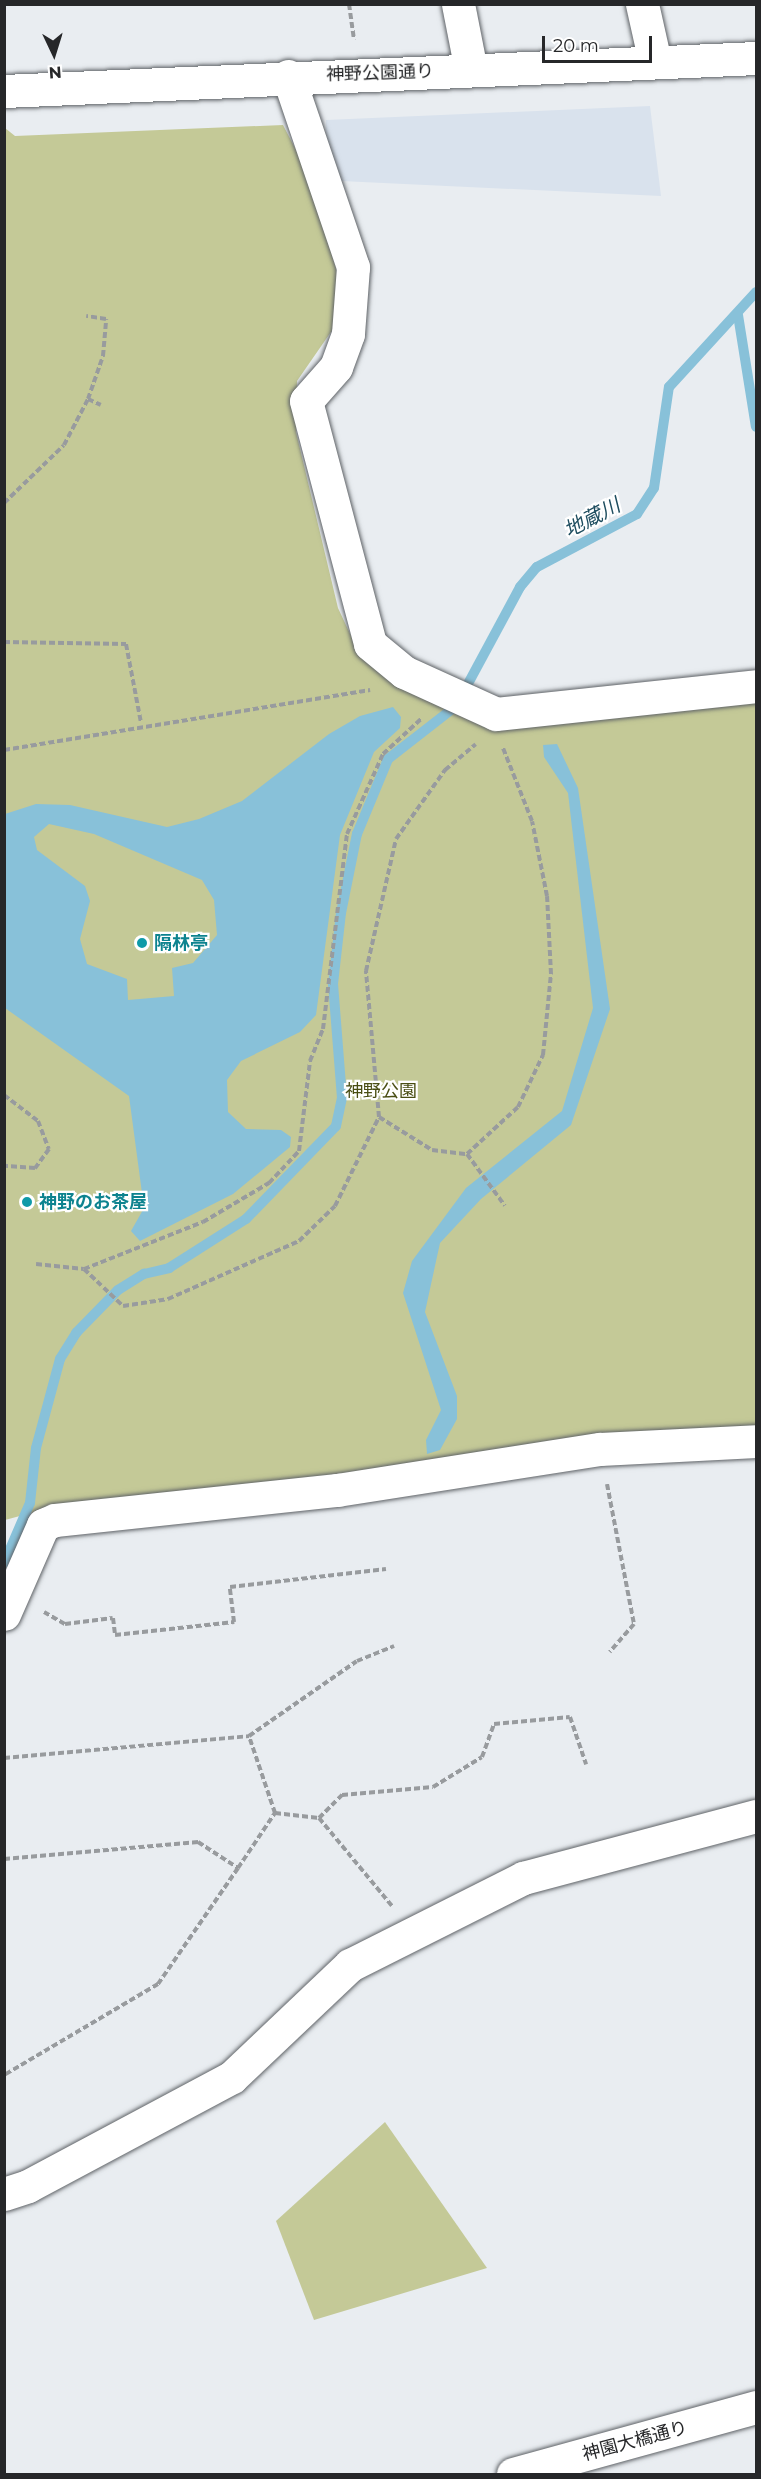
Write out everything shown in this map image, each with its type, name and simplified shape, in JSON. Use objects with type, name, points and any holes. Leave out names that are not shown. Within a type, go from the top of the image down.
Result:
[{"type":"street","points":[[458,4],[471,70]]},
{"type":"street","points":[[642,4],[655,62]]},
{"type":"street","name":"神野公園通り","points":[[4,91],[288,76],[756,58]]},
{"type":"street","points":[[288,76],[353,267],[348,334],[336,367],[306,401],[370,644],[404,672],[470,707],[756,686]]},
{"type":"street","points":[[4,1614],[44,1525],[55,1520],[337,1490],[600,1449],[756,1441]]},
{"type":"street","points":[[4,2194],[28,2187],[232,2077],[350,1965],[523,1878],[756,1816]]},
{"type":"street","name":"神園大橋通り","points":[[513,2475],[756,2407]]},
{"type":"path","points":[[349,4],[354,44]]},
{"type":"path","points":[[4,503],[64,446],[88,399],[102,356],[106,318],[86,316]]},
{"type":"path","points":[[88,399],[101,405]]},
{"type":"path","points":[[4,642],[126,644],[141,723]]},
{"type":"path","points":[[4,750],[141,723],[387,687],[404,672]]},
{"type":"path","points":[[84,1269],[123,1306],[168,1299],[299,1240],[335,1206],[379,1118],[366,971],[396,839],[445,770],[471,746],[470,707]]},
{"type":"path","points":[[467,1154],[518,1107],[543,1055],[551,974],[547,896],[532,820],[510,756],[470,707]]},
{"type":"path","points":[[36,1264],[84,1269],[203,1222],[269,1183],[299,1151],[310,1061],[323,1029],[347,834],[383,754],[414,728],[470,707]]},
{"type":"path","points":[[4,1095],[38,1121],[49,1149],[35,1168],[4,1166]]},
{"type":"path","points":[[379,1118],[432,1150],[467,1154],[505,1206]]},
{"type":"path","points":[[600,1449],[634,1624],[610,1652]]},
{"type":"path","points":[[38,1613],[50,1611],[64,1624],[113,1618],[115,1635],[234,1622],[230,1587],[386,1569]]},
{"type":"path","points":[[4,1758],[249,1736],[357,1661],[394,1646]]},
{"type":"path","points":[[319,1818],[342,1795],[433,1787],[482,1757],[494,1724],[570,1716],[586,1764]]},
{"type":"path","points":[[249,1736],[275,1813]]},
{"type":"path","points":[[275,1813],[319,1818],[416,1933]]},
{"type":"path","points":[[4,2075],[158,1984],[275,1813]]},
{"type":"path","points":[[4,1859],[198,1842],[238,1868]]},
{"type":"shaded area","points":[[650,106],[661,196],[341,181],[325,148],[326,120]]},
{"type":"green space","name":"神野公園","points":[[283,125],[309,175],[342,290],[333,329],[297,381],[296,432],[338,608],[359,653],[506,724],[756,694],[756,1426],[601,1437],[364,1476],[42,1510],[5,1520],[5,128],[15,136]]},
{"type":"green space","points":[[385,2122],[487,2268],[314,2320],[276,2221]]},
{"type":"water","points":[[393,707],[401,717],[400,728],[374,752],[340,835],[316,1015],[300,1032],[241,1061],[227,1080],[228,1112],[246,1129],[281,1130],[291,1137],[290,1147],[233,1194],[140,1241],[131,1231],[144,1208],[129,1096],[5,1008],[5,814],[36,804],[70,805],[167,827],[199,819],[242,801],[329,734],[360,716]],"holes":[[[49,824],[94,834],[202,880],[214,900],[217,935],[193,963],[172,968],[174,996],[128,1000],[127,979],[87,964],[80,939],[90,901],[85,886],[37,850],[34,837]]]},
{"type":"water","points":[[557,744],[578,788],[610,1009],[571,1125],[481,1199],[440,1243],[425,1312],[457,1396],[457,1419],[440,1450],[427,1454],[426,1440],[441,1410],[403,1293],[412,1261],[466,1188],[562,1111],[593,1008],[568,793],[544,757],[543,745]]},
{"type":"waterway","name":"地蔵川","points":[[4,1563],[30,1503],[36,1448],[60,1359],[76,1333],[118,1290],[144,1274],[169,1268],[246,1219],[336,1126],[342,1098],[333,984],[341,913],[357,834],[388,759],[456,706],[520,587],[537,567],[637,514],[654,488],[669,387],[756,292]]},
{"type":"waterway","points":[[738,315],[756,427]]},
{"type":"place","name":"隔林亭","points":[[142,943]]},
{"type":"place","name":"神野のお茶屋","points":[[27,1202]]}]
